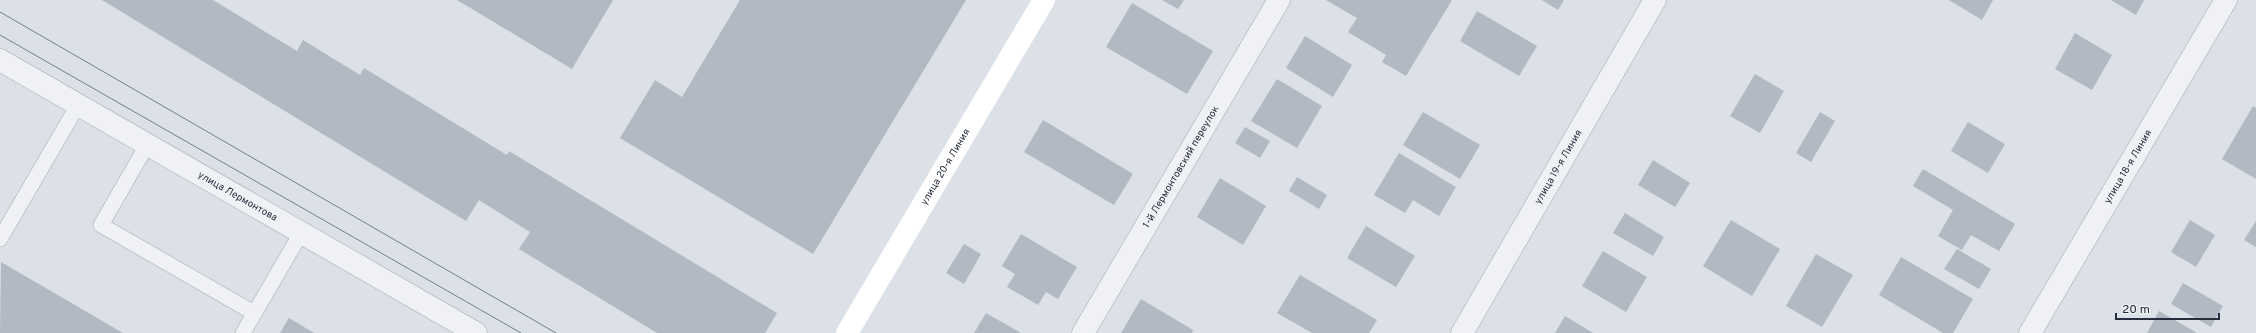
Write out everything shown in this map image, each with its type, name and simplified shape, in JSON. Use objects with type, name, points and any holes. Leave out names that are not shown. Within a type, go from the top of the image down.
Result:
[{"type":"main road","name":"улица 20-я Линия","points":[[847,333],[1044,0]]},
{"type":"street","name":"1-й Лермонтовский переулок","points":[[1083,333],[1279,0]]},
{"type":"street","name":"улица 19-я Линия","points":[[1462,333],[1655,0]]},
{"type":"street","name":"улица 18-я Линия","points":[[2030,333],[2226,0]]},
{"type":"street","name":"улица Лермонтова","points":[[0,60],[476,333]]},
{"type":"lane","points":[[0,239],[78,105]]},
{"type":"lane","points":[[147,145],[101,225],[254,313]]},
{"type":"lane","points":[[243,333],[301,233]]},
{"type":"building","points":[[102,0],[213,0],[297,51],[303,40],[360,75],[364,68],[507,155],[509,151],[777,313],[765,333],[657,333],[519,249],[530,232],[479,200],[466,221]]},
{"type":"building","points":[[457,0],[613,0],[572,69]]},
{"type":"building","points":[[740,0],[966,0],[813,254],[620,138],[655,80],[682,97]]},
{"type":"building","points":[[1162,0],[1184,0],[1178,9]]},
{"type":"building","points":[[1326,0],[1452,0],[1406,76],[1382,62],[1386,55],[1348,32],[1357,18]]},
{"type":"building","points":[[1542,0],[1564,0],[1558,10]]},
{"type":"building","points":[[1949,0],[1993,0],[1982,20]]},
{"type":"building","points":[[2111,0],[2144,0],[2136,15]]},
{"type":"building","points":[[1132,3],[1213,51],[1187,94],[1106,47]]},
{"type":"building","points":[[1477,11],[1537,46],[1519,76],[1460,41]]},
{"type":"building","points":[[2075,33],[2112,55],[2092,90],[2055,69]]},
{"type":"building","points":[[1305,36],[1352,65],[1333,97],[1286,68]]},
{"type":"building","points":[[1755,74],[1784,91],[1760,133],[1730,116]]},
{"type":"building","points":[[1277,79],[1322,106],[1297,148],[1251,121]]},
{"type":"building","points":[[2253,106],[2256,108],[2256,179],[2222,159]]},
{"type":"building","points":[[1423,112],[1480,145],[1460,179],[1403,145]]},
{"type":"building","points":[[1820,112],[1835,121],[1811,162],[1796,153]]},
{"type":"building","points":[[1043,120],[1133,174],[1114,205],[1024,152]]},
{"type":"building","points":[[1968,122],[2005,144],[1988,173],[1951,151]]},
{"type":"building","points":[[1245,127],[1270,141],[1260,158],[1235,143]]},
{"type":"building","points":[[1399,153],[1456,187],[1439,216],[1413,200],[1405,213],[1374,195]]},
{"type":"building","points":[[1653,160],[1690,183],[1675,207],[1638,185]]},
{"type":"building","points":[[1923,169],[2015,224],[1999,251],[1971,235],[1962,250],[1938,236],[1953,210],[1913,186]]},
{"type":"building","points":[[1297,177],[1327,195],[1319,209],[1289,191]]},
{"type":"building","points":[[1220,178],[1266,206],[1243,245],[1197,217]]},
{"type":"building","points":[[1625,213],[1664,237],[1653,256],[1613,233]]},
{"type":"building","points":[[1731,220],[1780,249],[1752,296],[1703,266]]},
{"type":"building","points":[[2190,220],[2215,235],[2196,267],[2171,252]]},
{"type":"building","points":[[2256,221],[2256,247],[2244,240]]},
{"type":"building","points":[[1366,226],[1415,256],[1396,287],[1347,258]]},
{"type":"building","points":[[1021,234],[1077,267],[1058,299],[1046,292],[1038,305],[1007,287],[1015,274],[1002,266]]},
{"type":"building","points":[[964,244],[981,254],[964,284],[946,273]]},
{"type":"building","points":[[1957,249],[1991,269],[1979,289],[1944,269]]},
{"type":"building","points":[[1603,251],[1647,277],[1626,312],[1582,286]]},
{"type":"building","points":[[1816,254],[1853,275],[1822,327],[1786,306]]},
{"type":"building","points":[[1901,257],[1973,299],[1953,333],[1943,333],[1879,295]]},
{"type":"building","points":[[1,262],[123,333],[0,333]]},
{"type":"building","points":[[1300,275],[1377,320],[1369,333],[1312,333],[1277,313]]},
{"type":"building","points":[[2183,283],[2223,306],[2211,327],[2171,304]]},
{"type":"building","points":[[1141,299],[1193,330],[1192,333],[1121,333]]},
{"type":"building","points":[[2159,311],[2197,333],[2147,333]]},
{"type":"building","points":[[986,313],[1021,333],[974,333]]},
{"type":"building","points":[[1565,316],[1593,333],[1555,333]]},
{"type":"building","points":[[289,318],[314,333],[280,333]]},
{"type":"tram line","points":[[0,12],[556,333]]},
{"type":"tram line","points":[[0,35],[521,333]]}]
